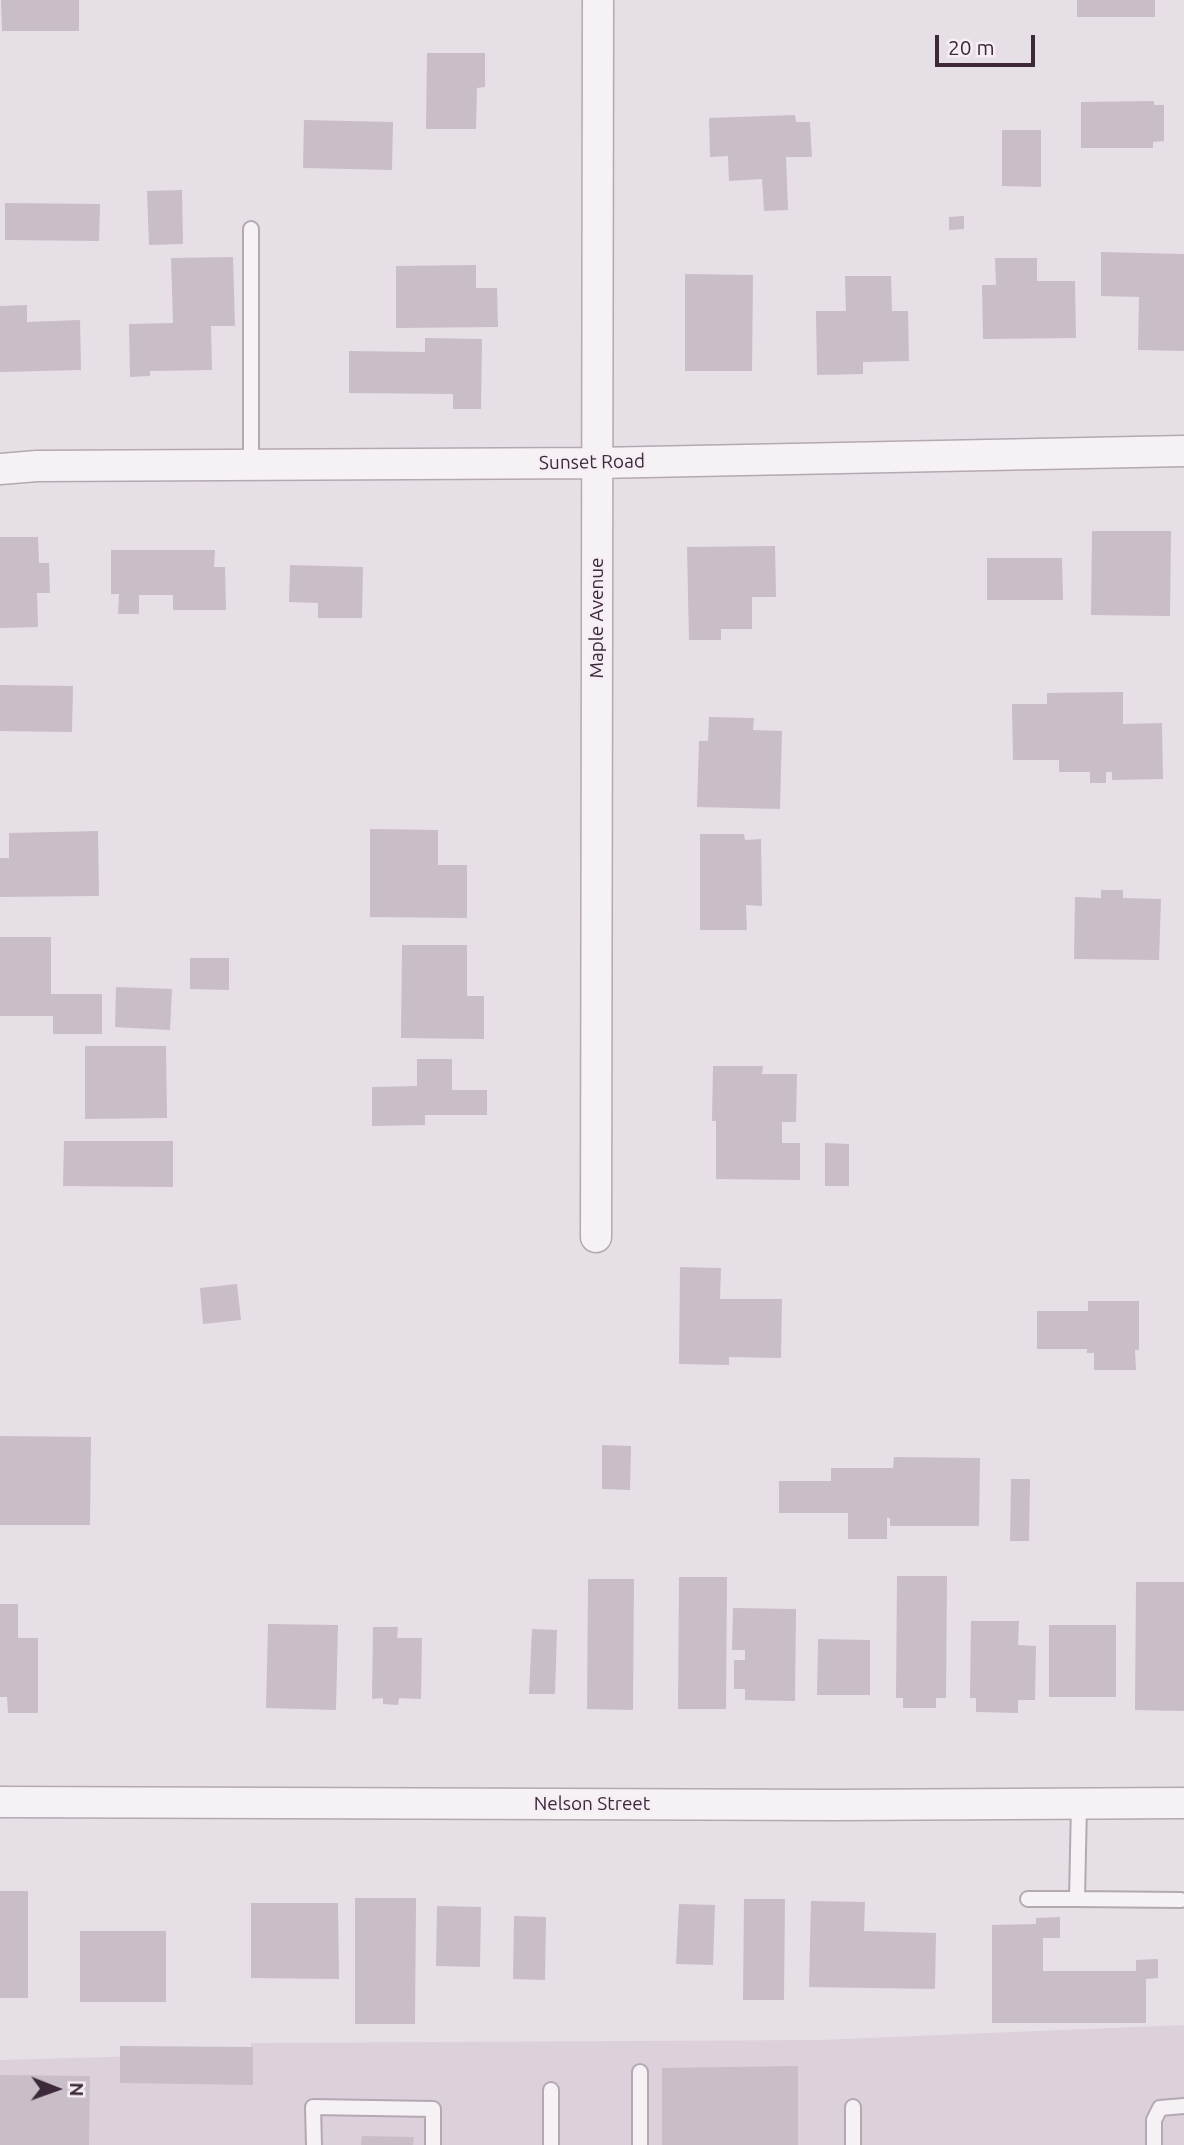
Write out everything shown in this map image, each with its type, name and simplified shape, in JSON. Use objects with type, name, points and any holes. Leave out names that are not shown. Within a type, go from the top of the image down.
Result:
[{"type":"street","name":"Maple Avenue","points":[[596,1237],[598,0]]},
{"type":"street","name":"Sunset Road","points":[[0,469],[597,463],[1184,451]]},
{"type":"street","name":"Nelson Street","points":[[0,1802],[1184,1803]]},
{"type":"lane","points":[[250,465],[251,229]]},
{"type":"lane","points":[[1077,1899],[1079,1804]]},
{"type":"lane","points":[[1028,1899],[1181,1900]]},
{"type":"lane","points":[[640,2073],[640,2145]]},
{"type":"lane","points":[[551,2090],[551,2145]]},
{"type":"lane","points":[[853,2106],[853,2145]]},
{"type":"lane","points":[[1154,2145],[1154,2120],[1160,2108],[1184,2106]]},
{"type":"lane","points":[[314,2145],[313,2107],[433,2109],[433,2145]]},
{"type":"shaded area","points":[[1184,2025],[1184,2145],[0,2145],[0,2060],[250,2053],[251,2043],[818,2040]]},
{"type":"building","points":[[1,0],[79,0],[79,31],[2,31]]},
{"type":"building","points":[[1077,0],[1155,0],[1155,17],[1077,17]]},
{"type":"building","points":[[427,53],[485,53],[485,87],[477,88],[476,129],[426,129]]},
{"type":"building","points":[[1154,101],[1154,105],[1164,105],[1164,141],[1153,142],[1153,148],[1081,148],[1081,102]]},
{"type":"building","points":[[795,115],[796,122],[810,122],[812,157],[786,157],[788,210],[764,211],[762,179],[729,181],[728,156],[710,157],[709,118]]},
{"type":"building","points":[[304,120],[393,122],[392,170],[303,168]]},
{"type":"building","points":[[1002,130],[1041,130],[1041,187],[1002,186]]},
{"type":"building","points":[[182,190],[183,244],[149,245],[147,191]]},
{"type":"building","points":[[5,203],[100,204],[99,241],[5,240]]},
{"type":"building","points":[[964,216],[964,229],[949,230],[949,217]]},
{"type":"building","points":[[1101,252],[1184,254],[1184,351],[1138,350],[1139,297],[1101,296]]},
{"type":"building","points":[[233,257],[235,326],[211,326],[212,370],[150,371],[150,376],[130,377],[129,324],[173,323],[171,258]]},
{"type":"building","points":[[995,258],[1037,258],[1037,281],[1075,281],[1076,338],[983,339],[982,285],[996,285]]},
{"type":"building","points":[[476,265],[476,288],[497,288],[498,327],[396,328],[396,266]]},
{"type":"building","points":[[685,274],[753,275],[752,371],[685,371]]},
{"type":"building","points":[[845,276],[891,276],[892,311],[908,311],[909,361],[863,362],[863,374],[817,375],[816,311],[846,311]]},
{"type":"building","points":[[27,305],[27,322],[80,320],[81,370],[0,372],[0,306]]},
{"type":"building","points":[[425,338],[482,339],[481,409],[453,409],[453,394],[349,393],[349,351],[425,352]]},
{"type":"building","points":[[1092,531],[1171,531],[1170,616],[1091,615]]},
{"type":"building","points":[[0,537],[38,537],[39,563],[49,563],[50,593],[37,593],[38,627],[0,628]]},
{"type":"building","points":[[775,546],[776,597],[752,597],[752,629],[721,629],[721,640],[689,640],[687,547]]},
{"type":"building","points":[[111,550],[215,550],[214,567],[225,567],[226,610],[173,610],[173,595],[139,595],[139,614],[118,614],[119,594],[111,594]]},
{"type":"building","points":[[987,558],[1062,558],[1063,600],[987,600]]},
{"type":"building","points":[[290,565],[363,567],[362,618],[318,618],[318,603],[289,602]]},
{"type":"building","points":[[0,685],[73,686],[72,732],[0,731]]},
{"type":"building","points":[[1123,692],[1123,724],[1162,723],[1163,779],[1112,780],[1112,772],[1106,772],[1106,783],[1090,783],[1090,772],[1059,772],[1059,760],[1013,760],[1012,704],[1047,704],[1047,693]]},
{"type":"building","points":[[709,717],[754,718],[753,730],[782,731],[780,809],[697,807],[699,741],[708,741]]},
{"type":"building","points":[[370,829],[438,830],[438,865],[467,865],[467,918],[370,917]]},
{"type":"building","points":[[98,831],[99,896],[0,897],[0,858],[9,858],[9,833]]},
{"type":"building","points":[[700,834],[744,834],[745,840],[761,839],[762,906],[746,905],[747,930],[700,930]]},
{"type":"building","points":[[1101,890],[1123,890],[1123,898],[1161,899],[1159,960],[1074,959],[1075,897],[1101,898]]},
{"type":"building","points":[[0,937],[51,937],[51,994],[102,994],[102,1034],[53,1034],[53,1016],[0,1016]]},
{"type":"building","points":[[402,945],[467,945],[467,996],[484,996],[484,1039],[401,1038]]},
{"type":"building","points":[[190,958],[229,958],[229,990],[190,989]]},
{"type":"building","points":[[116,987],[172,989],[170,1030],[115,1027]]},
{"type":"building","points":[[85,1046],[166,1046],[167,1118],[85,1119]]},
{"type":"building","points":[[417,1059],[452,1059],[452,1090],[487,1090],[487,1115],[425,1115],[425,1125],[372,1126],[372,1087],[417,1086]]},
{"type":"building","points":[[713,1066],[763,1066],[762,1074],[797,1074],[796,1122],[782,1122],[782,1143],[800,1143],[800,1180],[716,1179],[716,1121],[712,1121]]},
{"type":"building","points":[[64,1141],[173,1141],[173,1187],[63,1186]]},
{"type":"building","points":[[825,1143],[849,1144],[849,1186],[825,1186]]},
{"type":"building","points":[[680,1267],[721,1268],[720,1299],[782,1299],[781,1358],[729,1357],[729,1365],[679,1364]]},
{"type":"building","points":[[237,1284],[241,1320],[203,1324],[200,1288]]},
{"type":"building","points":[[1088,1301],[1139,1301],[1139,1350],[1135,1350],[1136,1370],[1094,1370],[1094,1353],[1087,1353],[1087,1349],[1037,1349],[1037,1311],[1088,1311]]},
{"type":"building","points":[[0,1436],[91,1437],[90,1525],[0,1525]]},
{"type":"building","points":[[602,1445],[631,1446],[630,1490],[602,1489]]},
{"type":"building","points":[[894,1457],[980,1458],[979,1526],[890,1526],[890,1518],[887,1518],[887,1539],[848,1539],[848,1513],[779,1513],[779,1481],[831,1481],[831,1468],[893,1468]]},
{"type":"building","points":[[1011,1479],[1030,1479],[1029,1541],[1010,1541]]},
{"type":"building","points":[[897,1576],[947,1576],[946,1698],[936,1698],[936,1708],[903,1708],[903,1698],[896,1698]]},
{"type":"building","points":[[679,1577],[727,1577],[726,1709],[678,1709]]},
{"type":"building","points":[[588,1579],[634,1579],[633,1710],[587,1709]]},
{"type":"building","points":[[1136,1582],[1184,1582],[1184,1711],[1135,1710]]},
{"type":"building","points":[[0,1604],[18,1604],[18,1638],[38,1638],[38,1713],[8,1713],[7,1697],[0,1697]]},
{"type":"building","points":[[733,1608],[796,1609],[795,1701],[745,1700],[745,1689],[734,1689],[734,1660],[745,1660],[745,1650],[732,1650]]},
{"type":"building","points":[[971,1621],[1019,1621],[1018,1645],[1036,1646],[1035,1700],[1018,1700],[1018,1713],[976,1712],[976,1698],[970,1698]]},
{"type":"building","points":[[268,1624],[338,1625],[336,1710],[266,1708]]},
{"type":"building","points":[[1049,1625],[1116,1625],[1116,1697],[1049,1697]]},
{"type":"building","points":[[373,1627],[398,1627],[397,1638],[422,1638],[421,1699],[399,1698],[398,1705],[383,1704],[383,1698],[372,1699]]},
{"type":"building","points":[[532,1629],[557,1630],[555,1694],[529,1694]]},
{"type":"building","points":[[818,1639],[870,1640],[870,1695],[817,1695]]},
{"type":"building","points":[[0,1891],[28,1891],[28,1998],[0,1998]]},
{"type":"building","points":[[355,1898],[416,1898],[415,2024],[355,2024]]},
{"type":"building","points":[[744,1899],[785,1899],[784,2000],[743,2000]]},
{"type":"building","points":[[811,1901],[865,1902],[864,1931],[936,1933],[935,1989],[809,1987]]},
{"type":"building","points":[[251,1903],[338,1903],[339,1979],[251,1978]]},
{"type":"building","points":[[679,1904],[715,1905],[713,1965],[676,1964]]},
{"type":"building","points":[[437,1906],[481,1907],[480,1967],[436,1966]]},
{"type":"building","points":[[514,1916],[546,1917],[545,1980],[513,1979]]},
{"type":"building","points":[[1060,1917],[1060,1938],[1043,1938],[1043,1971],[1136,1971],[1136,1960],[1158,1959],[1158,1978],[1146,1979],[1146,2023],[992,2023],[992,1925],[1036,1924],[1036,1918]]},
{"type":"building","points":[[80,1931],[166,1931],[166,2002],[80,2002]]},
{"type":"building","points":[[120,2046],[253,2047],[253,2085],[120,2083]]},
{"type":"building","points":[[798,2066],[798,2145],[662,2145],[662,2068]]},
{"type":"building","points":[[0,2075],[90,2076],[89,2145],[0,2145]]},
{"type":"building","points":[[362,2136],[414,2137],[413,2145],[361,2145]]}]
